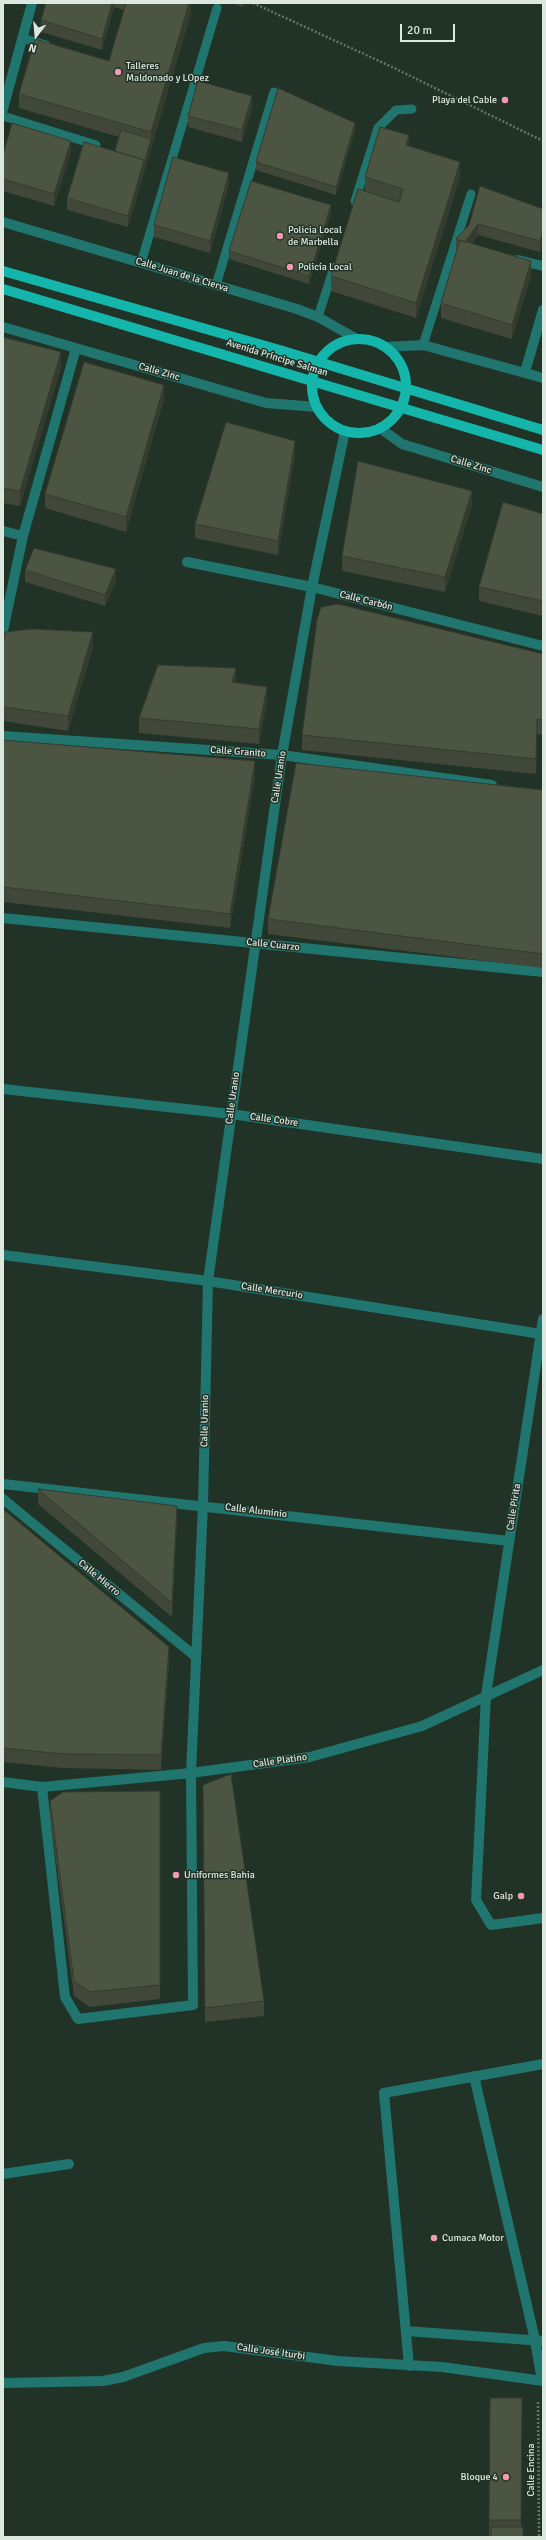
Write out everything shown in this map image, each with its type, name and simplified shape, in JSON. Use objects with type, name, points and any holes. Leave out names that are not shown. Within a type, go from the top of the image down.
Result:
[{"type":"main road","name":"Avenida Príncipe Salman","points":[[3,270],[406,388],[543,430]]},
{"type":"main road","name":"Avenida Príncipe Salman","points":[[3,289],[543,450]]},
{"type":"main road","points":[[357,339],[372,341],[385,347],[401,365],[406,388],[400,408],[392,419],[380,428],[363,432],[345,431],[329,422],[317,407],[312,382],[318,362],[334,346],[357,339]]},
{"type":"street","points":[[3,109],[32,3]]},
{"type":"street","name":"Calle Juan de la Cierva","points":[[3,222],[318,317],[357,339]]},
{"type":"street","points":[[507,257],[543,266]]},
{"type":"street","points":[[525,372],[543,310]]},
{"type":"street","name":"Calle Zinc","points":[[3,327],[266,403],[317,407]]},
{"type":"street","points":[[385,347],[423,345],[543,378]]},
{"type":"street","points":[[3,631],[23,536],[76,348]]},
{"type":"street","name":"Calle Zinc","points":[[380,428],[402,444],[543,487]]},
{"type":"street","name":"Calle Uranio","points":[[42,1787],[65,1998],[78,2019],[193,2005],[191,1773],[203,1505],[208,1281],[254,943],[282,755],[312,587],[345,431]]},
{"type":"street","points":[[3,531],[23,536]]},
{"type":"street","name":"Calle Carbón","points":[[187,562],[312,587],[543,646]]},
{"type":"street","name":"Calle Granito","points":[[3,736],[282,755],[503,787]]},
{"type":"street","name":"Calle Cuarzo","points":[[3,918],[543,972]]},
{"type":"street","name":"Calle Cobre","points":[[3,1089],[231,1114],[543,1159]]},
{"type":"street","name":"Calle Mercurio","points":[[3,1255],[208,1281],[541,1334]]},
{"type":"street","name":"Calle Pirita","points":[[543,1320],[486,1695],[476,1900],[491,1925],[543,1918]]},
{"type":"street","name":"Calle Aluminio","points":[[3,1484],[203,1505],[509,1541]]},
{"type":"street","name":"Calle Hierro","points":[[3,1499],[196,1657]]},
{"type":"street","name":"Calle Platino","points":[[3,1782],[42,1787],[191,1773],[310,1757],[422,1726],[486,1695],[543,1670]]},
{"type":"street","points":[[410,2366],[384,2093],[543,2064]]},
{"type":"street","points":[[474,2076],[539,2340],[542,2381]]},
{"type":"street","points":[[3,2174],[69,2164]]},
{"type":"street","points":[[406,2331],[539,2340]]},
{"type":"street","name":"Calle José Iturbi","points":[[3,2383],[103,2381],[127,2375],[204,2348],[224,2346],[338,2361],[450,2368],[542,2381]]},
{"type":"lane","points":[[141,263],[217,8]]},
{"type":"lane","points":[[22,38],[59,48]]},
{"type":"lane","points":[[216,285],[274,92]]},
{"type":"lane","points":[[352,211],[378,128],[396,110],[412,109]]},
{"type":"lane","points":[[3,116],[96,145]]},
{"type":"lane","points":[[423,345],[471,194]]},
{"type":"lane","points":[[318,317],[337,257]]},
{"type":"path","points":[[252,3],[390,66],[543,141]]},
{"type":"path","name":"Calle Encina","points":[[538,2402],[539,2537]]},
{"type":"building","points":[[46,3],[112,3],[102,39],[41,20]]},
{"type":"building","points":[[126,3],[189,3],[151,132],[19,94],[35,39],[109,61]]},
{"type":"building","points":[[198,81],[252,96],[242,130],[188,116]]},
{"type":"building","name":"Policia Local de Marbella","points":[[278,88],[355,123],[336,187],[256,162]]},
{"type":"building","points":[[12,123],[71,141],[54,194],[3,179],[3,155]]},
{"type":"building","points":[[380,127],[409,135],[406,145],[460,162],[416,303],[331,276],[358,189],[399,202],[403,189],[365,177]]},
{"type":"building","points":[[121,130],[151,139],[144,163],[144,160],[115,151]]},
{"type":"building","points":[[84,142],[144,160],[128,216],[67,198]]},
{"type":"building","points":[[173,157],[229,173],[210,241],[154,225]]},
{"type":"building","name":"Policia Local de Marbella","points":[[251,181],[331,205],[309,276],[229,251]]},
{"type":"building","points":[[480,186],[543,209],[543,230],[540,241],[478,224],[465,242],[456,239],[469,225]]},
{"type":"building","points":[[460,240],[531,261],[512,325],[441,303]]},
{"type":"building","points":[[3,337],[61,352],[20,491],[3,488]]},
{"type":"building","points":[[84,362],[164,385],[126,517],[45,494]]},
{"type":"building","points":[[226,422],[295,441],[278,541],[195,524]]},
{"type":"building","points":[[358,461],[472,491],[445,577],[342,556]]},
{"type":"building","points":[[503,502],[543,514],[543,601],[479,587]]},
{"type":"building","points":[[34,548],[116,569],[105,595],[25,570]]},
{"type":"building","points":[[338,604],[543,654],[543,720],[537,719],[536,759],[302,735],[317,620],[321,607]]},
{"type":"building","points":[[32,629],[93,632],[68,716],[3,707],[3,643],[5,632]]},
{"type":"building","points":[[158,665],[236,668],[232,682],[267,687],[259,729],[139,718]]},
{"type":"building","points":[[3,740],[255,761],[230,914],[3,887]]},
{"type":"building","points":[[296,763],[543,790],[543,954],[268,919]]},
{"type":"building","points":[[38,1489],[177,1506],[172,1603]]},
{"type":"building","points":[[3,1509],[169,1647],[161,1755],[63,1754],[3,1748]]},
{"type":"building","points":[[231,1774],[264,2001],[205,2008],[203,1785]]},
{"type":"building","points":[[160,1791],[160,1985],[90,1992],[74,1981],[50,1801],[63,1792]]},
{"type":"building","name":"Bloque 4","points":[[490,2398],[522,2398],[521,2520],[489,2520]]},
{"type":"building","points":[[491,2527],[523,2527],[523,2537],[491,2537]]},
{"type":"place","name":"Talleres Maldonado y LOpez","points":[[118,72]]},
{"type":"place","name":"Playa del Cable","points":[[505,100]]},
{"type":"place","name":"Policia Local de Marbella","points":[[280,236]]},
{"type":"place","name":"Policía Local","points":[[290,267]]},
{"type":"place","name":"Uniformes Bahia","points":[[176,1875]]},
{"type":"place","name":"Galp","points":[[521,1896]]},
{"type":"place","name":"Cumaca Motor","points":[[434,2238]]},
{"type":"place","name":"Bloque 4","points":[[506,2477]]}]
